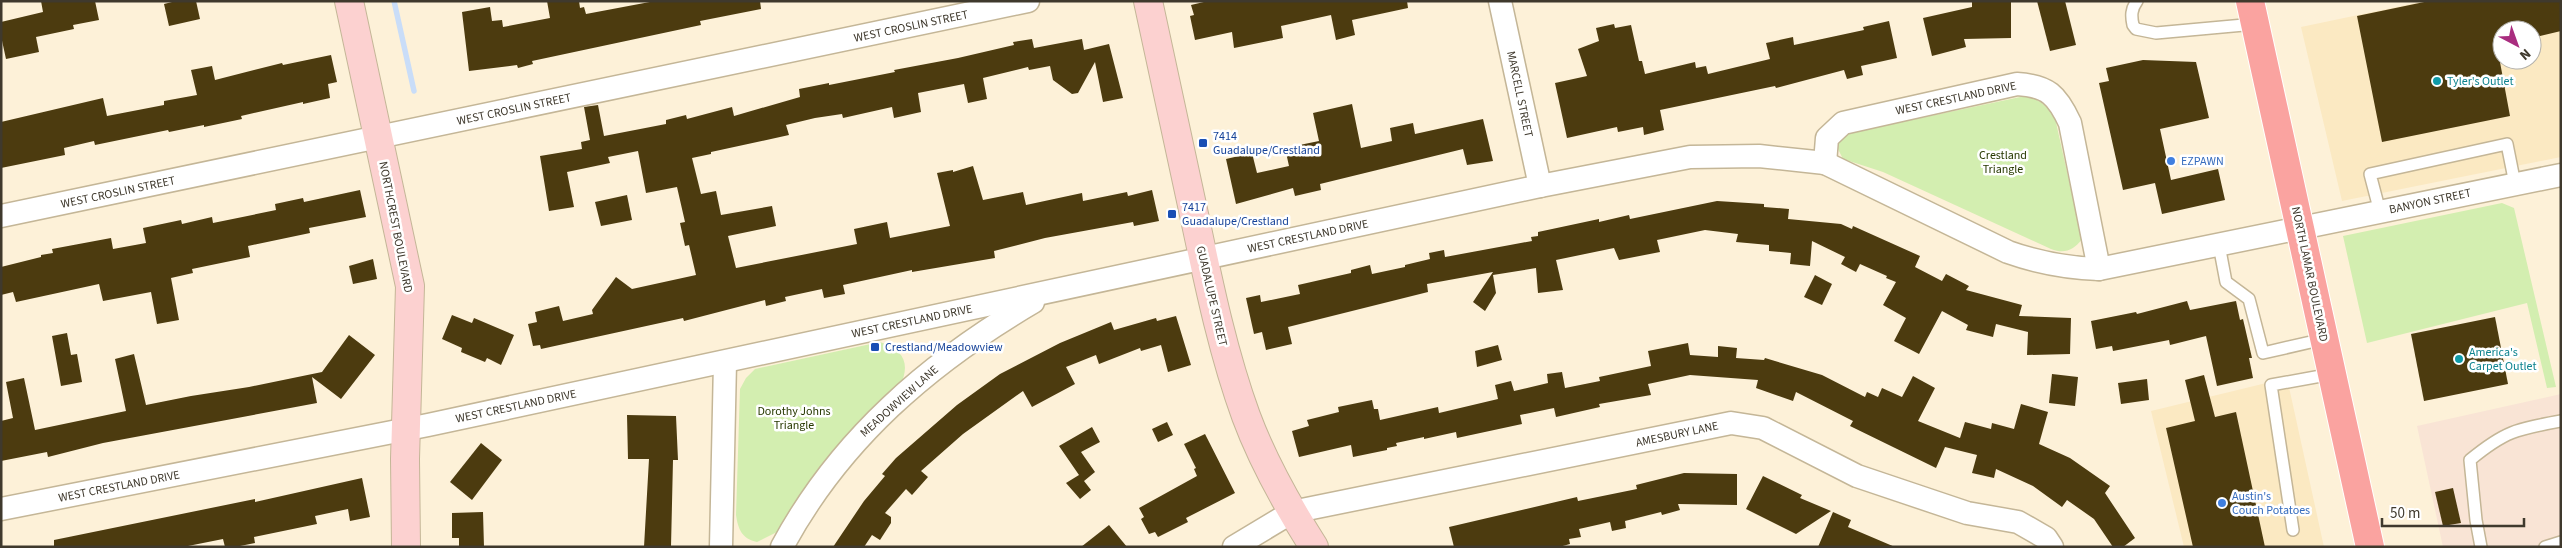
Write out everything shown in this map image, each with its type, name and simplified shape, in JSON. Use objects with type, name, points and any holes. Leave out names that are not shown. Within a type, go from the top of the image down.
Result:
[{"type":"main road","name":"NORTH LAMAR BOULEVARD","points":[[2252,12],[2370,547]]},
{"type":"street","name":"NORTHCREST BOULEVARD","points":[[349,1],[410,286],[406,429],[406,547]]},
{"type":"street","name":"WEST CROSLIN STREET","points":[[1,216],[1028,1]]},
{"type":"street","name":"GUADALUPE STREET","points":[[1148,1],[1203,259],[1237,391],[1250,426],[1292,512],[1314,547]]},
{"type":"street","name":"MARCELL STREET","points":[[1500,1],[1540,186]]},
{"type":"street","name":"WEST CRESTLAND DRIVE","points":[[1824,163],[1827,138],[1843,123],[2017,84],[2044,88],[2062,105],[2070,123],[2099,269]]},
{"type":"street","name":"WEST CRESTLAND DRIVE","points":[[1,509],[406,429],[1540,186],[1690,157],[1758,156],[1824,163],[2008,252],[2039,263],[2064,268],[2099,269],[2300,229]]},
{"type":"street","name":"BANYON STREET","points":[[2300,229],[2561,174]]},
{"type":"street","name":"MEADOWVIEW LANE","points":[[782,547],[803,509],[842,455],[892,405],[930,372],[986,329],[1051,291]]},
{"type":"street","points":[[721,547],[725,362]]},
{"type":"street","name":"AMESBURY LANE","points":[[1234,547],[1292,512],[1731,423],[1762,428],[1857,476],[1967,513],[2018,522],[2049,542]]},
{"type":"lane","points":[[2137,1],[2133,7],[2133,25],[2149,32],[2207,29],[2252,12]]},
{"type":"lane","points":[[2380,212],[2370,174],[2507,144],[2516,184]]},
{"type":"lane","points":[[2219,245],[2226,282],[2249,299],[2263,354],[2324,339]]},
{"type":"lane","points":[[2293,530],[2271,385],[2332,374]]},
{"type":"lane","points":[[2482,547],[2476,520],[2470,460],[2495,440],[2518,429],[2561,421]]},
{"type":"lane","points":[[2545,547],[2561,542]]},
{"type":"shaded area","points":[[2425,1],[2561,1],[2561,157],[2342,201],[2301,27]]},
{"type":"shaded area","points":[[2287,378],[2324,547],[2184,547],[2151,411]]},
{"type":"shaded area","points":[[2561,394],[2561,547],[2443,547],[2417,426]]},
{"type":"green space","name":"Crestland Triangle","points":[[2025,96],[2043,104],[2055,118],[2082,239],[2072,249],[2060,251],[2051,249],[1883,172],[1843,159],[1837,147],[1838,140],[1845,134]]},
{"type":"green space","points":[[2502,203],[2514,208],[2556,387],[2547,388],[2527,303],[2367,343],[2343,236]]},
{"type":"green space","name":"Dorothy Johns Triangle","points":[[880,342],[895,349],[903,359],[905,372],[899,388],[817,476],[777,532],[757,542],[744,536],[738,525],[736,515],[740,389],[746,378],[755,369]]},
{"type":"building","points":[[41,1],[95,1],[99,20],[73,25],[74,29],[36,37],[39,52],[6,59],[1,36],[1,22],[43,12]]},
{"type":"building","points":[[176,1],[196,1],[200,19],[169,26],[164,4]]},
{"type":"building","points":[[547,1],[579,1],[580,8],[584,7],[586,14],[655,1],[760,1],[761,9],[700,21],[701,25],[532,61],[533,64],[518,68],[517,65],[469,71],[462,12],[490,7],[492,21],[502,20],[503,27],[550,18]]},
{"type":"building","points":[[1208,1],[1407,1],[1408,8],[1352,20],[1355,35],[1336,40],[1331,15],[1281,26],[1283,38],[1234,48],[1232,32],[1195,40],[1190,16],[1194,15],[1191,5]]},
{"type":"building","points":[[1972,1],[2011,1],[2011,38],[1964,39],[1966,47],[1932,56],[1923,18],[1972,7]]},
{"type":"building","points":[[2037,1],[2065,1],[2076,45],[2050,51]]},
{"type":"building","name":"Tyler's Outlet","points":[[2429,1],[2561,1],[2561,31],[2542,36],[2542,20],[2492,20],[2492,70],[2501,70],[2510,116],[2382,142],[2357,16]]},
{"type":"building","points":[[1889,21],[1897,58],[1861,66],[1863,75],[1847,79],[1844,70],[1776,88],[1775,86],[1660,110],[1664,130],[1644,135],[1643,127],[1618,132],[1617,127],[1567,138],[1555,83],[1587,76],[1578,49],[1599,41],[1596,28],[1614,24],[1615,28],[1631,25],[1639,61],[1642,61],[1645,74],[1695,62],[1696,68],[1706,66],[1708,74],[1770,59],[1766,43],[1793,37],[1794,45],[1864,30],[1863,27]]},
{"type":"building","points":[[1032,39],[1034,48],[1082,39],[1084,50],[1109,44],[1123,98],[1103,102],[1095,62],[1078,93],[1072,94],[1053,80],[1050,66],[1029,70],[1028,67],[983,78],[987,99],[968,103],[964,84],[918,93],[921,112],[894,118],[892,107],[843,118],[842,114],[815,118],[786,125],[789,135],[692,158],[701,194],[716,191],[721,215],[772,206],[776,226],[728,236],[736,268],[857,244],[854,229],[887,222],[890,238],[950,226],[937,173],[953,170],[953,172],[973,166],[983,200],[1023,192],[1026,205],[1082,193],[1083,201],[1127,192],[1128,196],[1152,190],[1159,221],[1134,226],[1133,222],[1045,238],[994,251],[995,258],[912,272],[912,270],[843,285],[845,294],[824,298],[822,289],[785,297],[786,301],[766,306],[765,300],[684,321],[683,318],[541,349],[540,345],[533,346],[528,324],[537,322],[535,312],[559,306],[563,321],[593,314],[592,310],[616,277],[632,289],[696,275],[689,245],[685,246],[680,223],[685,222],[677,187],[646,193],[638,151],[608,157],[610,163],[567,172],[574,207],[549,211],[540,156],[582,149],[581,142],[590,140],[584,107],[598,105],[604,136],[666,124],[666,120],[686,115],[687,119],[732,107],[734,116],[800,97],[799,89],[895,72],[894,70],[958,58],[1014,45],[1013,42]]},
{"type":"building","points":[[331,55],[337,82],[328,84],[330,98],[241,116],[242,119],[204,127],[204,125],[169,132],[168,130],[95,145],[94,141],[64,148],[65,155],[1,168],[1,122],[103,98],[107,116],[164,105],[164,101],[197,95],[191,70],[212,66],[215,80],[282,63],[283,65]]},
{"type":"building","points":[[2143,60],[2196,62],[2209,118],[2160,129],[2171,180],[2218,169],[2225,200],[2162,214],[2155,183],[2123,190],[2099,83],[2109,81],[2106,68]]},
{"type":"building","points":[[1352,104],[1361,148],[1392,141],[1390,128],[1413,123],[1415,134],[1483,119],[1493,161],[1467,165],[1463,149],[1320,184],[1321,190],[1295,196],[1293,188],[1236,204],[1226,159],[1252,153],[1257,173],[1289,166],[1285,148],[1319,141],[1313,113]]},
{"type":"building","points":[[360,190],[366,217],[309,228],[310,233],[248,246],[250,257],[192,269],[193,273],[171,278],[179,320],[157,324],[151,292],[103,301],[99,284],[16,302],[13,292],[1,295],[1,267],[53,253],[52,249],[111,238],[113,249],[146,243],[143,228],[181,220],[182,224],[212,217],[213,223],[276,210],[275,204],[303,198],[304,202]]},
{"type":"building","points":[[627,195],[632,220],[601,226],[595,202]]},
{"type":"building","points":[[1717,201],[1764,204],[1764,207],[1789,209],[1788,219],[1841,224],[1852,229],[1853,226],[1920,256],[1915,267],[1942,281],[1946,274],[1969,286],[1966,290],[2022,305],[2019,316],[2071,318],[2070,354],[2027,355],[2028,332],[1996,324],[1993,337],[1966,330],[1968,325],[1942,311],[1919,354],[1894,341],[1906,318],[1883,305],[1896,282],[1886,278],[1887,276],[1860,264],[1856,272],[1841,264],[1845,257],[1812,241],[1810,266],[1790,264],[1791,253],[1769,251],[1769,245],[1736,242],[1738,234],[1705,230],[1657,240],[1660,252],[1619,260],[1614,248],[1556,260],[1563,290],[1538,293],[1536,268],[1493,275],[1496,293],[1485,311],[1473,302],[1493,272],[1427,284],[1428,292],[1288,327],[1292,344],[1266,350],[1262,332],[1254,334],[1246,298],[1260,295],[1261,302],[1300,294],[1298,285],[1351,273],[1351,270],[1370,265],[1372,274],[1430,259],[1429,253],[1444,250],[1445,257],[1532,241],[1531,237],[1538,236],[1538,232],[1599,219],[1599,222],[1629,215],[1630,219]]},
{"type":"building","points":[[373,259],[377,279],[353,284],[349,266]]},
{"type":"building","points":[[1815,275],[1832,284],[1822,305],[1804,297]]},
{"type":"building","points":[[2187,301],[2190,310],[2236,301],[2240,320],[2243,319],[2252,358],[2249,358],[2253,378],[2217,386],[2206,336],[2170,345],[2169,340],[2113,351],[2112,346],[2096,349],[2091,321],[2136,312],[2137,314]]},
{"type":"building","points":[[452,315],[472,323],[474,318],[514,335],[501,365],[487,358],[485,362],[461,352],[462,348],[442,339]]},
{"type":"building","points":[[1176,316],[1191,365],[1168,372],[1161,345],[1141,351],[1140,348],[1099,364],[1096,355],[1066,367],[1075,384],[1032,407],[1023,391],[963,434],[921,471],[928,477],[912,495],[906,489],[885,513],[891,517],[891,523],[880,540],[872,535],[864,547],[833,547],[864,501],[885,476],[882,474],[896,458],[957,405],[1000,374],[1060,343],[1111,322],[1114,330],[1156,318],[1157,321]]},
{"type":"building","name":"America's Carpet Outlet","points":[[2495,317],[2508,384],[2424,401],[2411,334]]},
{"type":"building","points":[[67,333],[71,355],[77,354],[82,382],[61,386],[52,336]]},
{"type":"building","points":[[349,335],[375,355],[341,399],[312,377],[317,403],[103,443],[48,457],[47,452],[1,461],[1,421],[13,418],[6,382],[24,378],[35,430],[126,411],[115,359],[134,354],[146,405],[322,372]]},
{"type":"building","points":[[1688,343],[1690,355],[1718,357],[1718,346],[1737,348],[1736,358],[1764,360],[1765,358],[1822,375],[1865,397],[1867,392],[1878,397],[1882,388],[1902,397],[1913,376],[1935,388],[1918,421],[1960,438],[1965,422],[1991,429],[1992,423],[2014,429],[2021,404],[2048,412],[2039,444],[2070,458],[2110,486],[2105,493],[2135,538],[2123,547],[2113,547],[2094,519],[2067,500],[2062,507],[2033,486],[1996,469],[1994,478],[1972,473],[1977,455],[1945,447],[1936,468],[1850,426],[1853,421],[1796,392],[1793,401],[1756,388],[1758,380],[1690,375],[1648,384],[1651,395],[1599,404],[1600,407],[1556,417],[1554,408],[1520,415],[1522,424],[1457,438],[1456,432],[1424,439],[1424,437],[1396,443],[1397,446],[1387,448],[1387,450],[1353,457],[1351,445],[1299,457],[1292,431],[1309,426],[1307,420],[1339,412],[1338,407],[1372,400],[1374,409],[1378,409],[1380,420],[1438,407],[1439,413],[1498,399],[1495,385],[1511,381],[1514,391],[1548,383],[1547,374],[1562,372],[1565,388],[1600,381],[1599,377],[1651,366],[1648,351]]},
{"type":"building","points":[[1498,345],[1502,360],[1477,367],[1475,351]]},
{"type":"building","points":[[2052,374],[2078,377],[2075,406],[2049,403]]},
{"type":"building","points":[[2204,375],[2215,417],[2236,412],[2265,547],[2193,547],[2166,428],[2195,421],[2185,380]]},
{"type":"building","points":[[2147,379],[2149,400],[2121,404],[2118,383]]},
{"type":"building","points":[[627,415],[676,416],[678,460],[673,460],[671,547],[644,547],[649,459],[628,459]]},
{"type":"building","points":[[1167,422],[1173,435],[1158,442],[1152,429]]},
{"type":"building","points":[[1092,427],[1100,442],[1081,452],[1095,472],[1084,481],[1091,490],[1080,499],[1066,483],[1079,475],[1059,446]]},
{"type":"building","points":[[1205,434],[1235,493],[1186,518],[1188,522],[1158,537],[1155,532],[1149,534],[1141,519],[1144,517],[1139,508],[1197,476],[1194,469],[1196,468],[1184,444]]},
{"type":"building","points":[[481,443],[502,460],[472,500],[450,482]]},
{"type":"building","points":[[1684,473],[1737,474],[1737,505],[1678,504],[1680,510],[1662,515],[1661,512],[1625,521],[1626,528],[1612,531],[1610,522],[1579,529],[1581,537],[1569,539],[1570,544],[1559,547],[1454,547],[1449,527],[1577,497],[1578,501],[1637,489],[1636,485]]},
{"type":"building","points":[[1763,476],[1802,495],[1800,498],[1831,511],[1796,534],[1746,509]]},
{"type":"building","points":[[362,478],[370,517],[350,521],[348,509],[315,516],[317,524],[254,537],[255,543],[225,547],[223,539],[183,547],[54,547],[54,540],[255,499],[255,502]]},
{"type":"building","points":[[2453,488],[2461,523],[2443,526],[2435,492]]},
{"type":"building","points":[[483,512],[484,547],[459,547],[459,538],[452,538],[452,513]]},
{"type":"building","points":[[1833,512],[1851,520],[1848,527],[1895,547],[1818,547]]},
{"type":"building","points":[[1109,525],[1127,547],[1081,547]]},
{"type":"waterway","points":[[394,1],[414,91]]},
{"type":"place","name":"Tyler's Outlet","points":[[2437,81]]},
{"type":"place","name":"7414 Guadalupe/Crestland","points":[[1203,143]]},
{"type":"place","name":"EZPAWN","points":[[2171,161]]},
{"type":"place","name":"7417 Guadalupe/Crestland","points":[[1172,214]]},
{"type":"place","name":"Crestland/Meadowview","points":[[875,347]]},
{"type":"place","name":"America's Carpet Outlet","points":[[2459,359]]},
{"type":"place","name":"Austin's Couch Potatoes","points":[[2222,503]]}]
